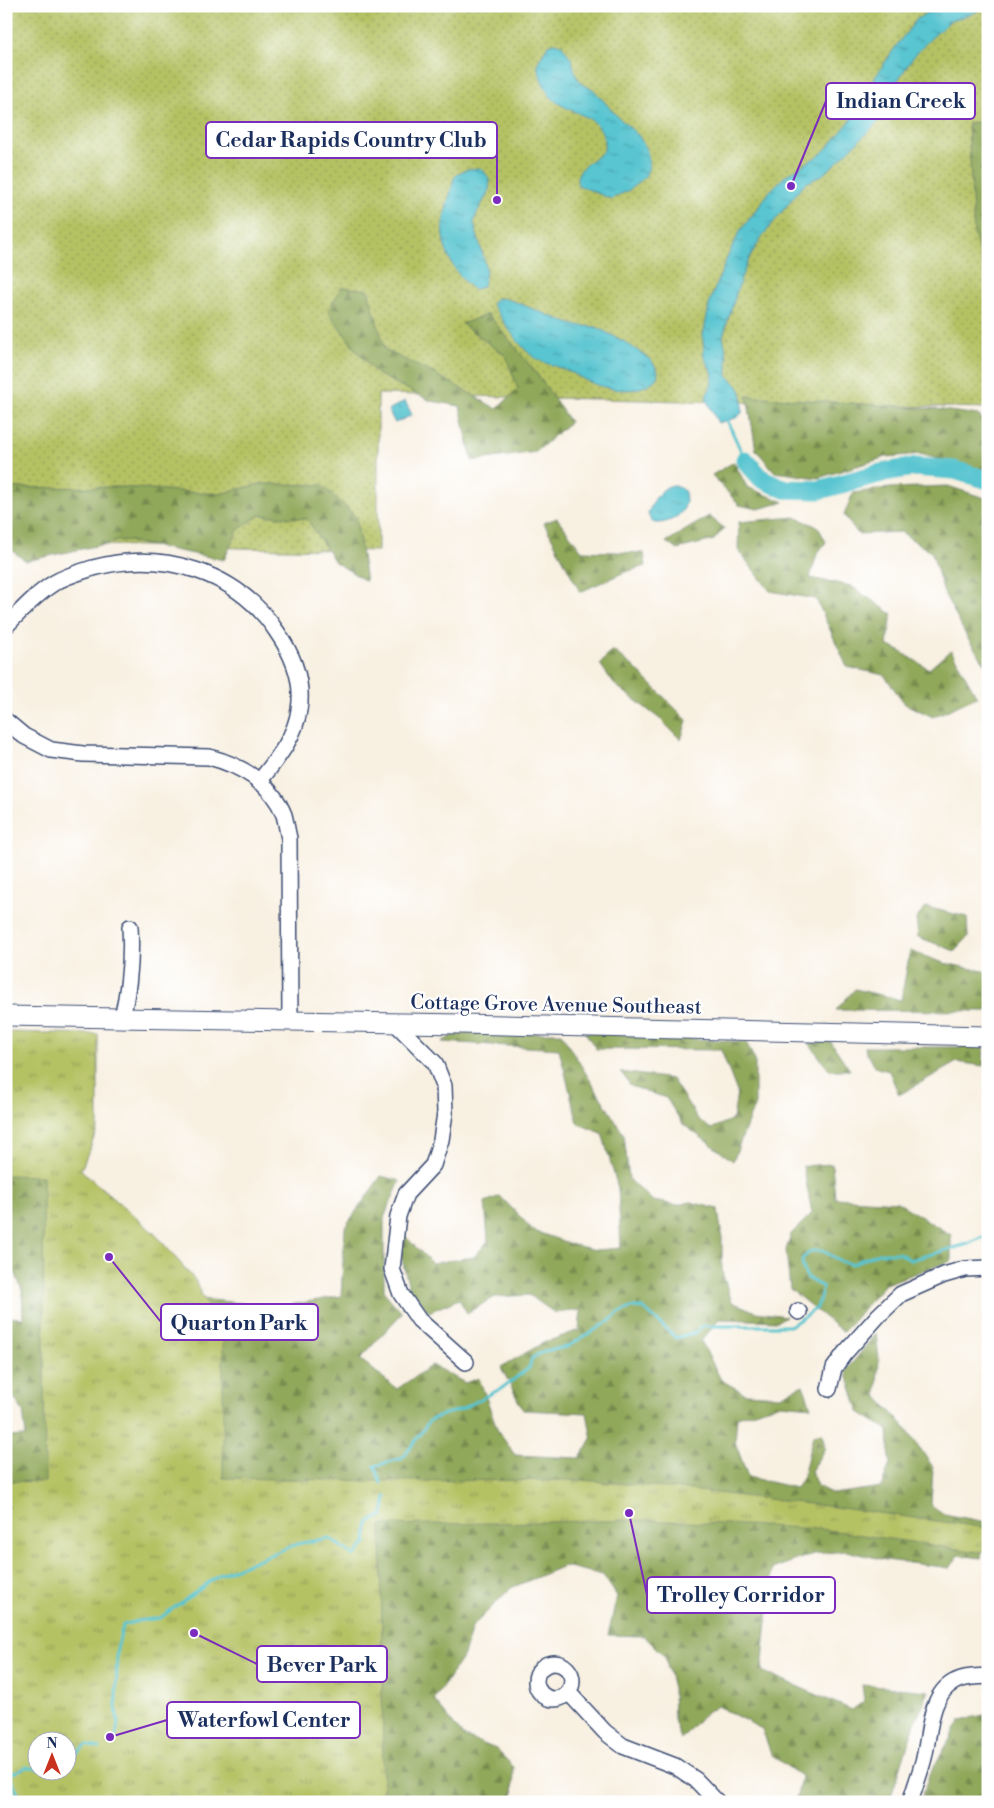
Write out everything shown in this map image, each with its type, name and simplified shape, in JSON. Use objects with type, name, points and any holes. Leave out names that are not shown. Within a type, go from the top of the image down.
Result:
[{"type":"main road","name":"Cottage Grove Avenue Southeast","points":[[6,1016],[290,1022],[394,1022],[988,1036]]},
{"type":"street","points":[[6,626],[29,603],[55,582],[114,562],[142,561],[168,563],[194,569],[220,579],[259,608],[272,624],[285,643],[294,662],[300,684],[299,709],[294,730],[280,754],[259,782]]},
{"type":"street","points":[[6,722],[24,736],[51,750],[83,754],[209,757],[229,762],[248,772],[274,796],[283,814],[289,838],[290,1022]]},
{"type":"street","points":[[122,1018],[128,993],[131,947],[130,928]]},
{"type":"street","points":[[394,1022],[435,1063],[444,1086],[445,1113],[441,1140],[433,1165],[406,1194],[398,1216],[392,1269],[401,1294],[419,1320],[466,1362]]},
{"type":"street","points":[[829,1389],[834,1368],[844,1354],[878,1316],[902,1294],[944,1275],[965,1269],[988,1268]]},
{"type":"street","points":[[910,1802],[924,1756],[932,1710],[941,1694],[953,1682],[969,1677],[988,1676]]},
{"type":"street","points":[[568,1693],[605,1732],[623,1746],[675,1766],[696,1780],[714,1801]]},
{"type":"green space","points":[[6,6],[988,6],[988,408],[378,394],[378,551],[6,543]]},
{"type":"green space","points":[[988,121],[988,286],[974,233],[968,123]]},
{"type":"green space","points":[[342,287],[368,290],[385,350],[437,375],[497,409],[518,389],[506,356],[462,324],[488,314],[537,374],[570,422],[536,452],[472,461],[460,406],[431,401],[377,374],[355,349],[328,311]]},
{"type":"green space","points":[[747,396],[936,409],[978,415],[988,424],[988,473],[920,454],[886,457],[818,478],[775,472],[756,450]]},
{"type":"green space","points":[[734,462],[747,487],[784,502],[758,509],[739,505],[712,475]]},
{"type":"green space","points":[[260,484],[322,485],[356,517],[366,581],[335,562],[307,519],[260,515],[238,530],[224,560],[123,540],[26,561],[6,546],[6,488],[123,487],[219,494]]},
{"type":"green space","points":[[948,486],[988,499],[988,670],[968,639],[944,593],[932,553],[901,532],[858,534],[844,515],[853,493],[889,488]]},
{"type":"green space","points":[[709,516],[724,528],[714,540],[677,549],[666,542]]},
{"type":"green space","points":[[795,517],[818,527],[826,542],[817,554],[810,578],[851,586],[892,614],[887,645],[929,669],[951,650],[977,697],[933,717],[905,704],[884,675],[847,667],[816,599],[770,591],[738,550],[739,522]]},
{"type":"green space","points":[[557,518],[582,551],[644,553],[646,566],[625,572],[580,592],[544,523]]},
{"type":"green space","points":[[612,650],[634,667],[687,720],[681,740],[660,719],[614,684],[600,664]]},
{"type":"green space","points":[[926,907],[967,917],[968,937],[955,951],[918,937],[916,919]]},
{"type":"green space","points":[[910,951],[944,963],[988,972],[988,1011],[836,1010],[855,989],[901,1000]]},
{"type":"green space","points":[[6,1032],[98,1034],[98,1128],[81,1170],[155,1234],[195,1280],[223,1340],[223,1478],[380,1481],[582,1480],[691,1490],[988,1528],[986,1553],[821,1529],[648,1520],[381,1525],[383,1802],[6,1802],[6,1481],[45,1482],[43,1176],[6,1175]]},
{"type":"green space","points":[[585,1032],[746,1042],[755,1060],[755,1104],[733,1161],[683,1124],[666,1098],[631,1086],[621,1072],[672,1079],[698,1119],[711,1129],[733,1119],[737,1092],[721,1050],[596,1049]]},
{"type":"green space","points":[[456,1033],[561,1033],[624,1135],[629,1179],[653,1201],[677,1205],[691,1202],[718,1209],[722,1238],[722,1272],[732,1302],[756,1312],[786,1316],[778,1321],[719,1319],[701,1341],[721,1380],[746,1394],[780,1396],[803,1385],[811,1407],[781,1404],[737,1417],[735,1442],[748,1477],[796,1488],[803,1477],[813,1435],[822,1433],[825,1448],[811,1471],[817,1486],[833,1494],[881,1487],[890,1464],[888,1430],[859,1412],[846,1371],[876,1333],[879,1359],[876,1395],[905,1427],[933,1467],[931,1505],[944,1514],[986,1522],[981,1558],[959,1555],[950,1568],[886,1560],[846,1551],[813,1554],[772,1569],[762,1671],[852,1710],[864,1701],[862,1685],[929,1691],[916,1721],[889,1802],[796,1802],[801,1776],[772,1756],[762,1729],[717,1706],[701,1717],[681,1739],[674,1720],[673,1688],[665,1657],[644,1636],[608,1635],[617,1596],[603,1575],[564,1566],[511,1588],[472,1627],[464,1655],[434,1700],[463,1736],[496,1749],[514,1767],[513,1802],[113,1802],[78,1754],[78,1730],[28,1730],[28,1744],[6,1754],[6,1437],[26,1436],[23,1411],[6,1386],[6,1317],[23,1318],[22,1290],[9,1257],[6,1255],[6,1038],[74,1163],[183,1297],[277,1307],[341,1296],[345,1227],[381,1176],[400,1181],[384,1218],[384,1292],[402,1313],[360,1359],[397,1389],[432,1365],[465,1383],[479,1378],[498,1431],[515,1455],[579,1458],[592,1439],[587,1413],[523,1410],[501,1367],[543,1343],[579,1330],[581,1310],[555,1313],[529,1295],[495,1297],[467,1313],[459,1299],[429,1312],[409,1288],[401,1255],[405,1236],[432,1263],[474,1257],[488,1241],[485,1202],[500,1196],[534,1231],[574,1245],[596,1250],[621,1248],[618,1188],[602,1133],[578,1124],[559,1049],[442,1042]]},
{"type":"green space","points":[[831,1042],[850,1070],[829,1070],[809,1043]]},
{"type":"green space","points":[[865,1047],[984,1047],[983,1066],[957,1062],[899,1095],[889,1071],[877,1068],[866,1053]]},
{"type":"green space","points":[[832,1164],[835,1198],[897,1202],[951,1235],[951,1261],[885,1284],[843,1332],[790,1289],[786,1250],[791,1234],[812,1213],[803,1166]]},
{"type":"green space","points":[[988,1714],[988,1802],[920,1802],[929,1775],[961,1720]]},
{"type":"water","points":[[938,6],[987,6],[950,21],[928,41],[914,56],[896,83],[886,111],[877,123],[821,176],[804,184],[761,238],[749,259],[741,278],[723,336],[727,356],[727,376],[736,384],[741,392],[742,413],[736,418],[718,423],[706,396],[711,387],[713,374],[704,357],[703,336],[710,301],[740,231],[769,192],[785,176],[821,154],[830,145],[851,120],[854,109],[896,46],[917,19]]},
{"type":"water","points":[[554,43],[561,44],[572,60],[576,76],[583,85],[593,89],[617,116],[639,136],[647,151],[649,167],[645,177],[629,190],[611,199],[578,185],[577,179],[581,169],[604,150],[604,138],[601,129],[595,123],[561,105],[553,99],[545,87],[537,64],[548,45]]},
{"type":"water","points":[[480,168],[487,175],[489,188],[474,224],[486,271],[483,286],[474,290],[461,277],[451,261],[444,242],[443,224],[454,178],[462,171]]},
{"type":"water","points":[[501,298],[573,325],[596,327],[625,342],[652,361],[658,371],[657,378],[642,387],[634,389],[608,388],[544,363],[532,356],[515,338],[492,304],[495,299]]},
{"type":"water","points":[[405,401],[412,415],[395,423],[388,410]]},
{"type":"water","points":[[669,486],[677,486],[684,490],[685,504],[683,509],[674,518],[662,523],[655,523],[651,521],[648,514],[651,506],[662,491]]},
{"type":"waterway","points":[[726,418],[745,460]]},
{"type":"waterway","points":[[745,460],[762,479],[785,489],[819,490],[885,472],[914,467],[954,470],[988,480]]},
{"type":"waterway","points":[[381,1483],[375,1466],[403,1458],[430,1420],[460,1410],[502,1388],[529,1368],[532,1358],[544,1351],[567,1347],[611,1320],[618,1313],[633,1307],[643,1308],[676,1338],[696,1332],[702,1326],[790,1326],[817,1308],[823,1287],[810,1280],[805,1274],[802,1259],[811,1251],[823,1251],[842,1262],[852,1264],[878,1253],[899,1253],[910,1260],[968,1244],[988,1235]]},
{"type":"waterway","points":[[115,1740],[118,1724],[116,1707],[117,1649],[123,1625],[160,1618],[219,1575],[297,1544],[329,1538],[354,1556],[366,1543],[368,1523],[383,1515],[386,1497]]},
{"type":"waterway","points":[[78,1752],[86,1745],[100,1748]]},
{"type":"waterway","points":[[22,1802],[9,1775],[28,1767]]},
{"type":"place","name":"Indian Creek","points":[[791,186]]},
{"type":"place","name":"Cedar Rapids Country Club","points":[[497,200]]},
{"type":"place","name":"Quarton Park","points":[[109,1257]]},
{"type":"place","name":"Trolley Corridor","points":[[629,1513]]},
{"type":"place","name":"Bever Park","points":[[194,1633]]},
{"type":"place","name":"Waterfowl Center","points":[[110,1737]]}]
